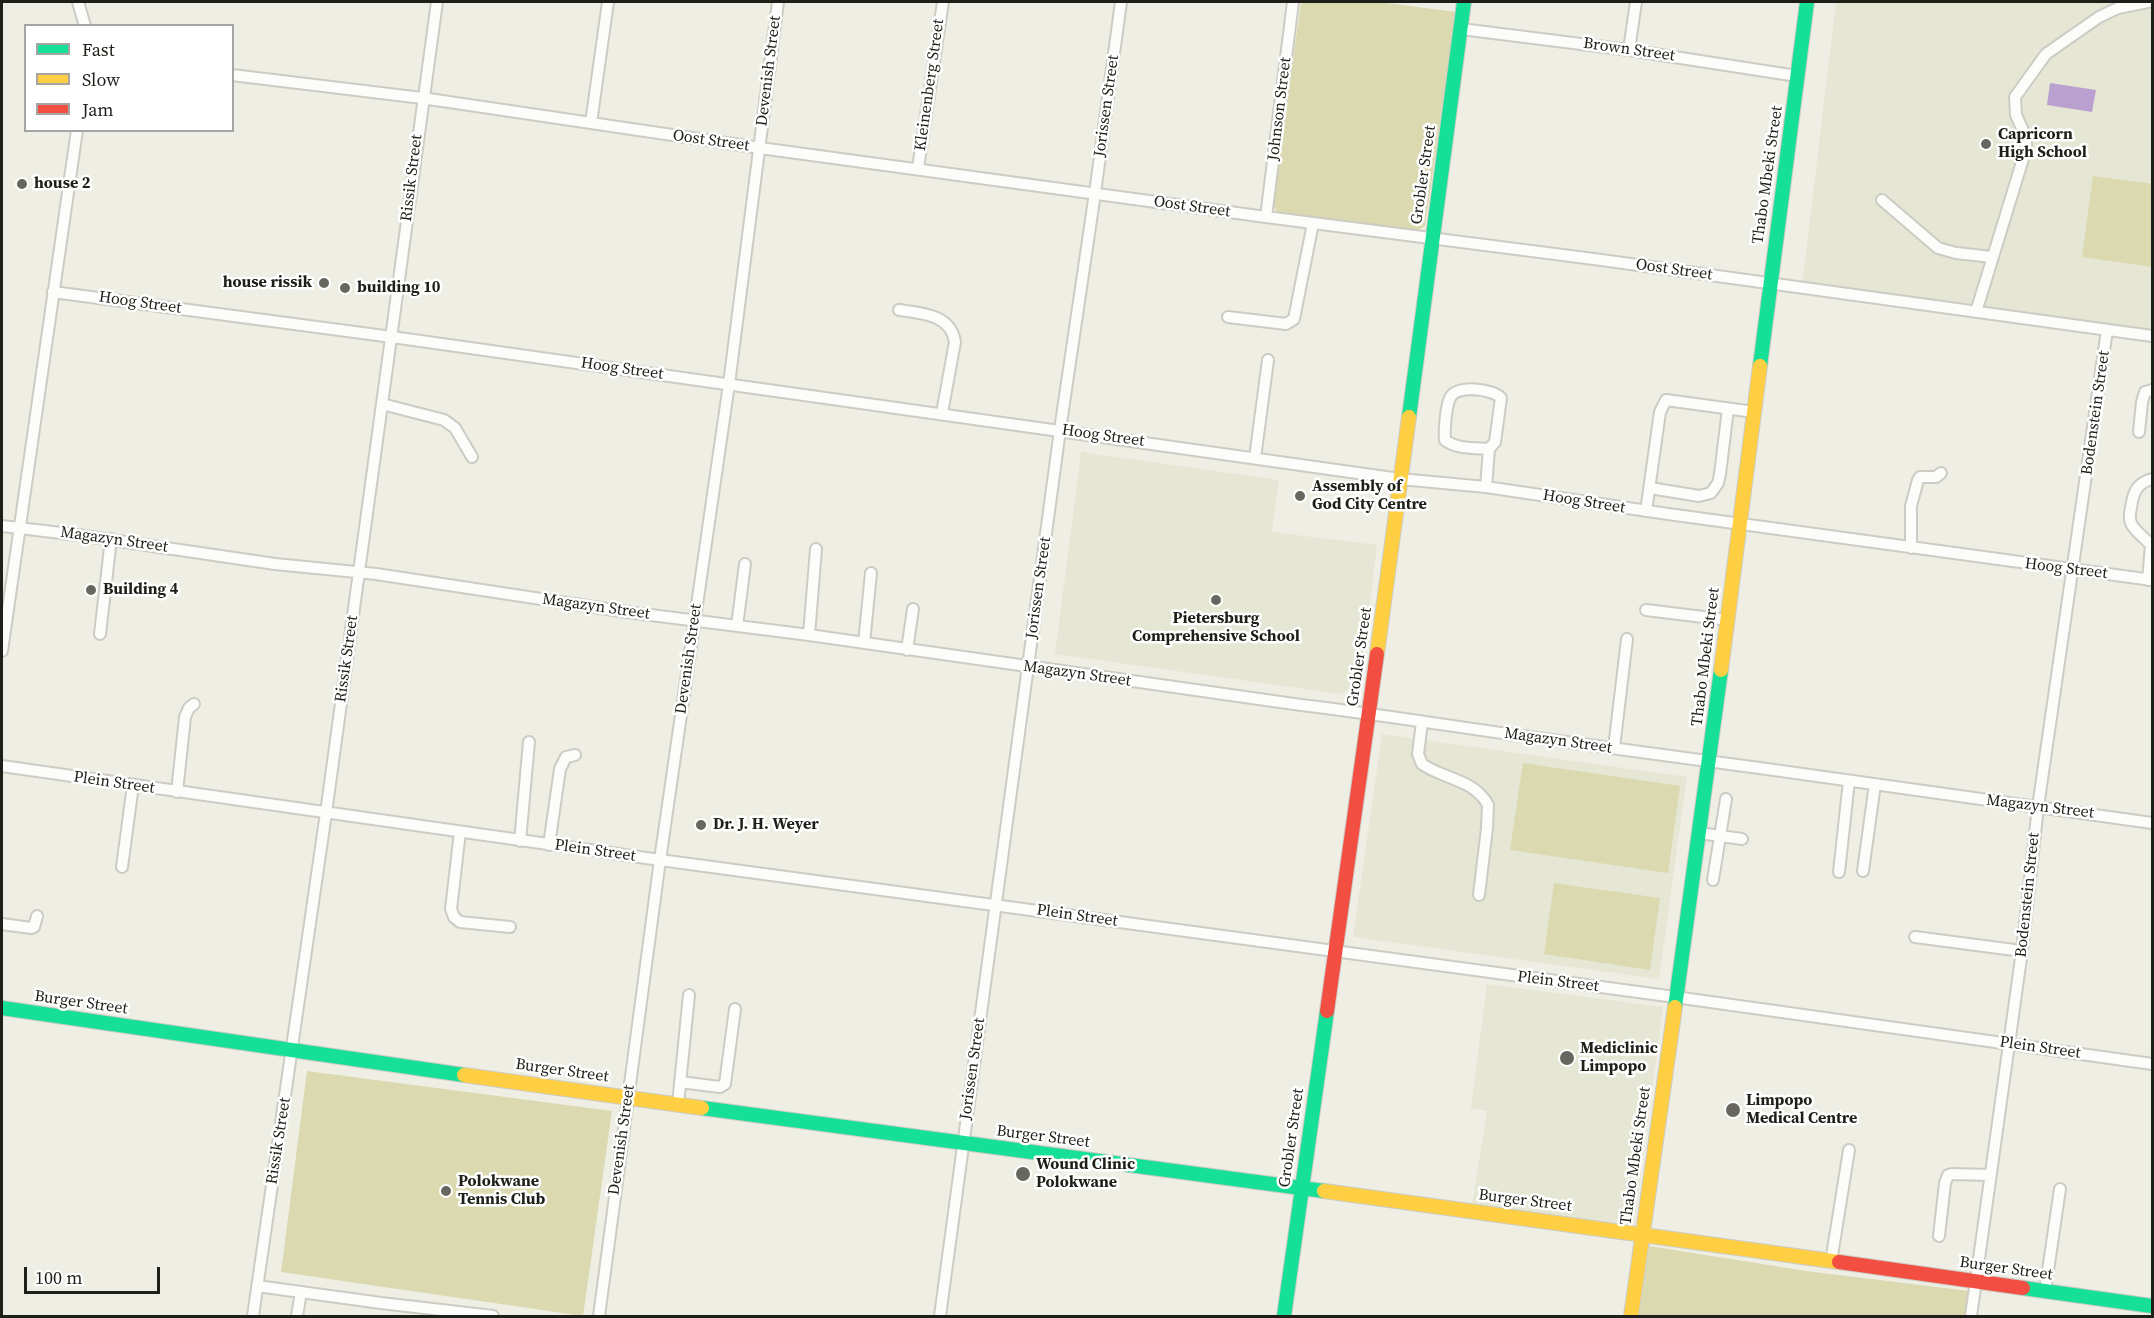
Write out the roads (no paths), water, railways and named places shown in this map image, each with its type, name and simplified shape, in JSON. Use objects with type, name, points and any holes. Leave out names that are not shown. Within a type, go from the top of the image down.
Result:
[{"type":"main road","name":"Grobler Street","points":[[1284,1317],[1369,713],[1464,2]]},
{"type":"main road","name":"Thabo Mbeki Street","points":[[1630,1317],[1728,620],[1807,2]]},
{"type":"main road","name":"Burger Street","points":[[2,1008],[292,1051],[963,1144],[1642,1234],[2152,1306]]},
{"type":"street","points":[[78,2],[85,24]]},
{"type":"street","name":"Rissik Street","points":[[253,1317],[326,813],[392,336],[422,98],[437,2]]},
{"type":"street","points":[[591,123],[608,2]]},
{"type":"street","name":"Devenish Street","points":[[599,1317],[660,860],[729,384],[778,2]]},
{"type":"street","name":"Kleinenberg Street","points":[[918,168],[943,2]]},
{"type":"street","name":"Jorissen Street","points":[[940,1317],[1060,430],[1121,2]]},
{"type":"street","name":"Johnson Street","points":[[1266,217],[1293,2]]},
{"type":"street","points":[[1629,50],[1636,2]]},
{"type":"street","points":[[1976,312],[2027,142],[2016,115],[2015,97],[2046,54],[2099,17],[2118,8],[2148,2]]},
{"type":"street","name":"Brown Street","points":[[1461,29],[1629,50],[1797,76]]},
{"type":"street","name":"Oost Street","points":[[234,75],[422,98],[759,148],[2152,336]]},
{"type":"street","points":[[2,651],[77,132]]},
{"type":"street","points":[[1882,200],[1938,248],[1956,253],[1992,257]]},
{"type":"street","points":[[1228,317],[1286,324],[1294,319],[1312,223]]},
{"type":"street","name":"Hoog Street","points":[[53,291],[392,336],[1400,479],[1486,487],[2150,580]]},
{"type":"street","points":[[899,310],[936,316],[954,336],[955,342],[942,413]]},
{"type":"street","name":"Bodenstein Street","points":[[1971,1317],[2010,1044],[2038,807],[2107,330]]},
{"type":"street","points":[[1255,458],[1268,360]]},
{"type":"street","points":[[1486,487],[1489,449],[1495,442],[1500,396],[1488,390],[1462,390],[1454,393],[1449,400],[1445,440],[1457,445],[1489,449]]},
{"type":"street","points":[[2139,432],[2143,398],[2145,393],[2152,390]]},
{"type":"street","points":[[1646,511],[1664,402],[1670,399],[1754,412]]},
{"type":"street","points":[[382,404],[444,420],[454,428],[472,456]]},
{"type":"street","points":[[1650,488],[1699,496],[1712,493],[1720,474],[1728,409]]},
{"type":"street","points":[[1911,548],[1911,506],[1918,480],[1920,477],[1936,477],[1941,473]]},
{"type":"street","points":[[2150,580],[2152,544],[2133,526],[2130,517],[2136,488],[2152,479]]},
{"type":"street","name":"Magazyn Street","points":[[2,526],[111,539],[275,564],[359,573],[627,612],[695,619],[2152,823]]},
{"type":"street","points":[[100,634],[111,539]]},
{"type":"street","points":[[809,635],[816,549]]},
{"type":"street","points":[[737,626],[745,564]]},
{"type":"street","points":[[864,643],[871,573]]},
{"type":"street","points":[[907,650],[913,609]]},
{"type":"street","points":[[1646,610],[1728,620]]},
{"type":"street","points":[[1614,748],[1627,639]]},
{"type":"street","points":[[177,792],[184,726],[187,712],[194,704]]},
{"type":"street","points":[[1422,722],[1418,754],[1422,764],[1462,781],[1476,791],[1488,805],[1479,895]]},
{"type":"street","points":[[520,841],[529,742]]},
{"type":"street","points":[[549,845],[560,769],[566,758],[574,755]]},
{"type":"street","name":"Plein Street","points":[[2,766],[520,841],[995,904],[2152,1064]]},
{"type":"street","points":[[1839,872],[1849,781]]},
{"type":"street","points":[[1863,871],[1875,784]]},
{"type":"street","points":[[122,867],[133,785]]},
{"type":"street","points":[[1713,880],[1726,799]]},
{"type":"street","points":[[460,832],[451,909],[454,917],[460,922],[510,927]]},
{"type":"street","points":[[1699,833],[1742,839]]},
{"type":"street","points":[[2,924],[31,928],[34,927],[37,916]]},
{"type":"street","points":[[1915,937],[2022,951]]},
{"type":"street","points":[[678,1104],[689,995]]},
{"type":"street","points":[[680,1082],[720,1087],[725,1084],[735,1010]]},
{"type":"street","points":[[1831,1262],[1849,1150]]},
{"type":"street","points":[[1939,1236],[1945,1182],[1948,1175],[1991,1175]]},
{"type":"street","points":[[2045,1291],[2060,1189]]},
{"type":"street","points":[[257,1286],[493,1317]]},
{"type":"street","points":[[297,1317],[301,1292]]},
{"type":"street","points":[[379,1317],[381,1304]]},
{"type":"place","name":"Capricorn High School","points":[[1986,144]]},
{"type":"place","name":"house 2","points":[[22,184]]},
{"type":"place","name":"house rissik","points":[[324,283]]},
{"type":"place","name":"building 10","points":[[345,288]]},
{"type":"place","name":"Assembly of God City Centre","points":[[1300,496]]},
{"type":"place","name":"Building 4","points":[[91,590]]},
{"type":"place","name":"Pietersburg Comprehensive School","points":[[1216,600]]},
{"type":"place","name":"Dr. J. H. Weyer","points":[[701,825]]},
{"type":"place","name":"Mediclinic Limpopo","points":[[1567,1058]]},
{"type":"place","name":"Limpopo Medical Centre","points":[[1733,1110]]},
{"type":"place","name":"Wound Clinic Polokwane","points":[[1023,1174]]},
{"type":"place","name":"Polokwane Tennis Club","points":[[446,1191]]}]
